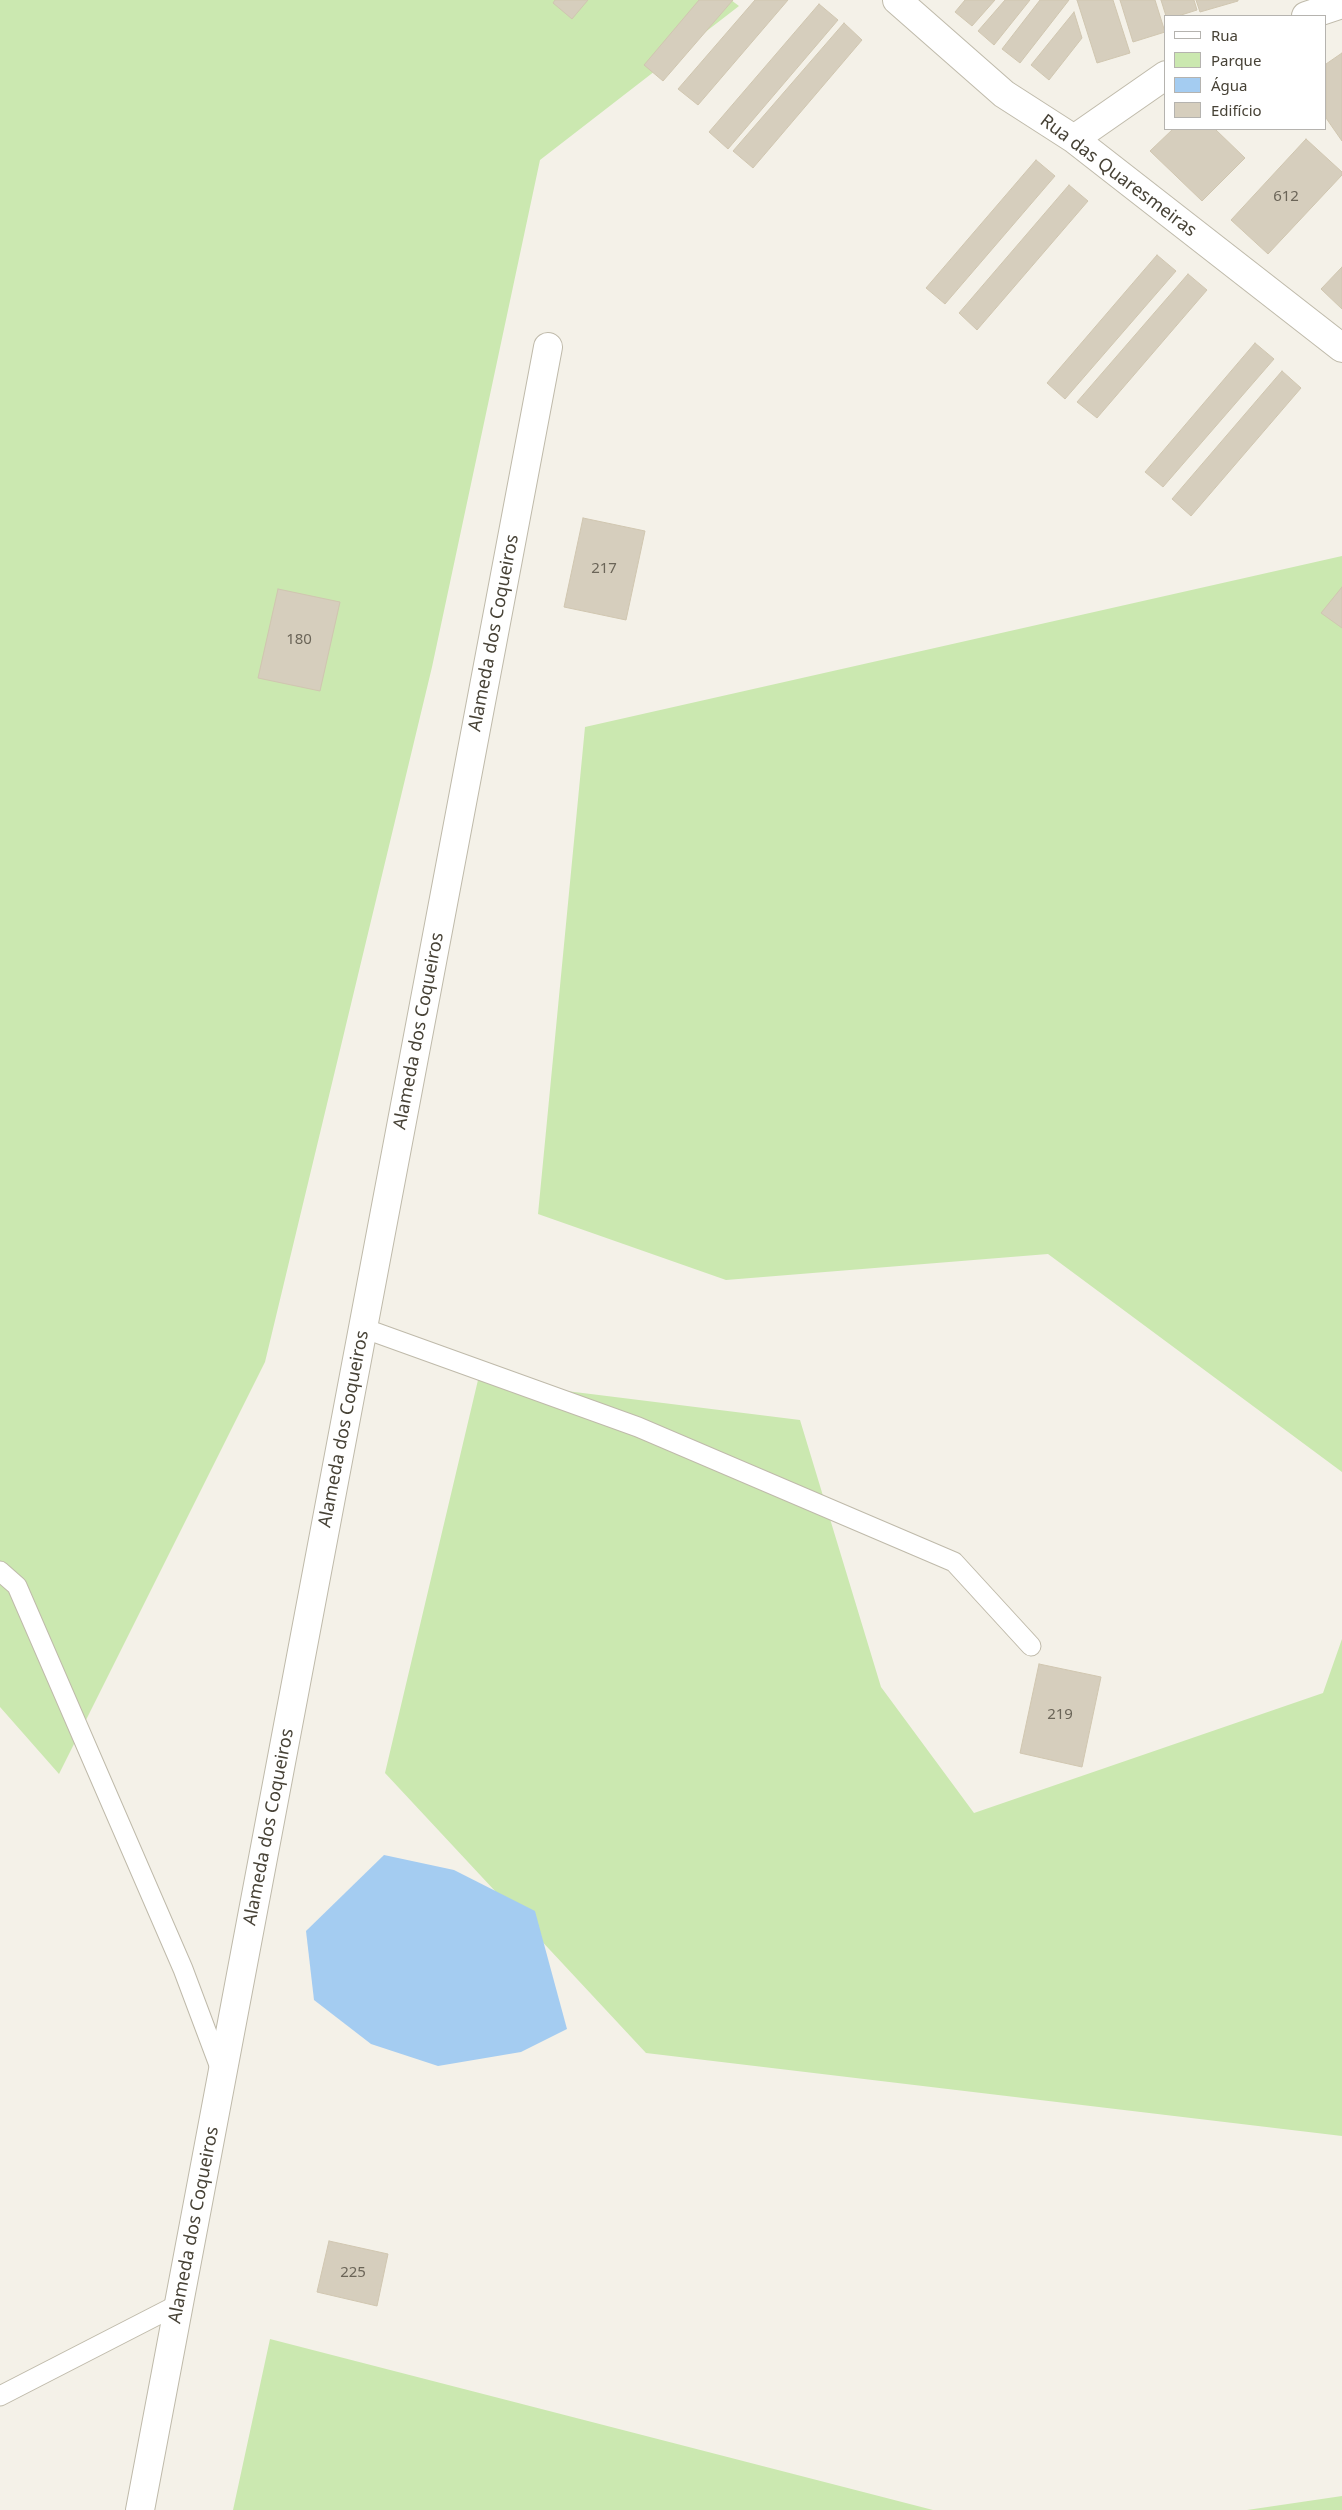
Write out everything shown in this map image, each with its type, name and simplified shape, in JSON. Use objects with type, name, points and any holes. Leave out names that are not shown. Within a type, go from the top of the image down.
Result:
[{"type":"street","name":"Rua das Quaresmeiras","points":[[897,0],[1004,94],[1074,139],[1342,348]]},
{"type":"street","points":[[1309,15],[1342,4]]},
{"type":"street","points":[[1074,139],[1164,76]]},
{"type":"street","name":"Alameda dos Coqueiros","points":[[140,2510],[548,347]]},
{"type":"lane","points":[[363,1328],[638,1427],[954,1562],[1031,1646]]},
{"type":"lane","points":[[0,1571],[17,1586],[183,1969],[222,2073]]},
{"type":"lane","points":[[0,2396],[178,2304]]},
{"type":"green space","points":[[0,0],[731,0],[739,6],[540,160],[432,667],[265,1362],[59,1774],[0,1707]]},
{"type":"green space","points":[[1342,556],[1342,1472],[1048,1254],[726,1280],[538,1214],[585,727]]},
{"type":"green space","points":[[478,1380],[800,1420],[881,1687],[974,1813],[1323,1693],[1342,1639],[1342,2136],[646,2053],[385,1773]]},
{"type":"green space","points":[[270,2339],[933,2510],[233,2510]]},
{"type":"green space","points":[[1342,2496],[1342,2510],[1247,2510]]},
{"type":"water","points":[[384,1855],[454,1870],[535,1911],[567,2029],[521,2052],[438,2066],[371,2044],[314,2000],[306,1931]]},
{"type":"building","points":[[555,0],[588,0],[572,19],[553,3]]},
{"type":"building","points":[[699,0],[733,0],[663,81],[644,65]]},
{"type":"building","points":[[755,0],[788,0],[698,105],[678,89]]},
{"type":"building","points":[[965,0],[995,0],[972,26],[955,12]]},
{"type":"building","points":[[1005,0],[1030,0],[994,45],[978,31]]},
{"type":"building","points":[[1040,0],[1069,0],[1020,63],[1002,49]]},
{"type":"building","points":[[1077,0],[1113,0],[1130,53],[1097,63]]},
{"type":"building","points":[[1120,0],[1155,0],[1164,32],[1133,42]]},
{"type":"building","points":[[1161,0],[1194,0],[1197,10],[1181,15],[1166,15]]},
{"type":"building","points":[[1196,0],[1238,0],[1238,1],[1200,12]]},
{"type":"building","points":[[819,4],[838,20],[728,149],[709,132]]},
{"type":"building","points":[[1074,12],[1082,38],[1049,80],[1031,65]]},
{"type":"building","points":[[844,23],[862,40],[753,168],[733,151]]},
{"type":"building","points":[[1342,53],[1342,141],[1327,119],[1327,63]]},
{"type":"building","points":[[1172,130],[1216,130],[1245,158],[1202,201],[1150,151]]},
{"type":"building","points":[[1306,139],[1342,172],[1342,175],[1268,254],[1231,220]]},
{"type":"building","points":[[1036,160],[1055,176],[945,304],[926,288]]},
{"type":"building","points":[[1069,185],[1088,201],[977,330],[959,313]]},
{"type":"building","points":[[1157,255],[1176,271],[1065,399],[1047,383]]},
{"type":"building","points":[[1342,267],[1342,309],[1321,289]]},
{"type":"building","points":[[1188,274],[1207,290],[1097,418],[1077,402]]},
{"type":"building","points":[[1255,343],[1274,359],[1163,487],[1145,472]]},
{"type":"building","points":[[1282,371],[1301,388],[1191,516],[1172,499]]},
{"type":"building","points":[[583,518],[645,531],[626,620],[564,607]]},
{"type":"building","points":[[1342,587],[1342,628],[1321,613]]},
{"type":"building","points":[[278,589],[340,602],[320,691],[258,678]]},
{"type":"building","points":[[1039,1664],[1101,1677],[1082,1767],[1020,1753]]},
{"type":"building","points":[[329,2241],[388,2254],[377,2306],[317,2292]]}]
